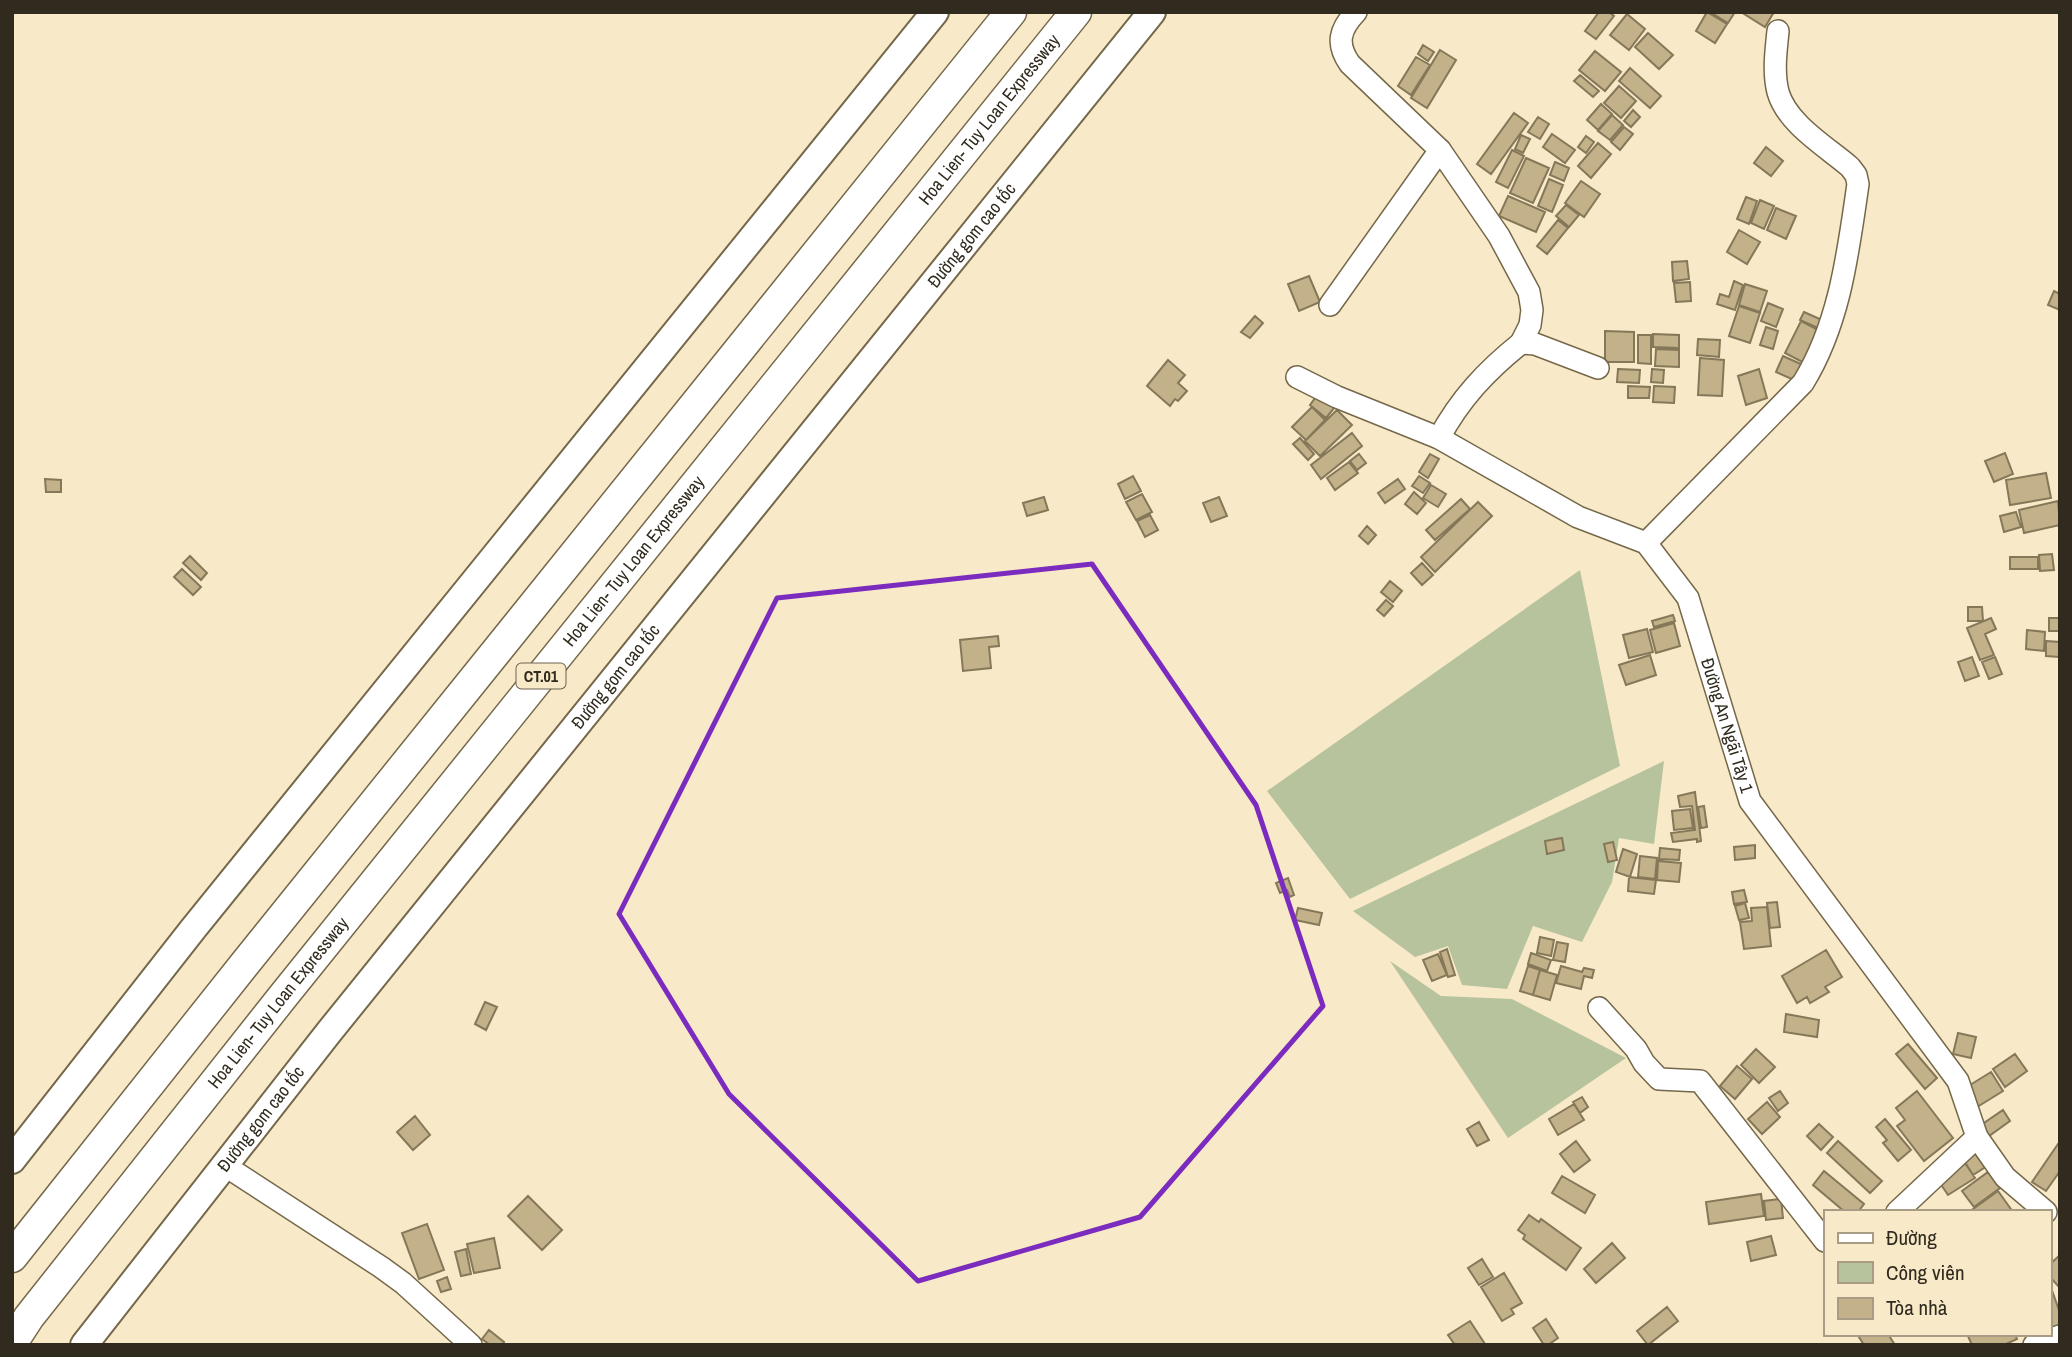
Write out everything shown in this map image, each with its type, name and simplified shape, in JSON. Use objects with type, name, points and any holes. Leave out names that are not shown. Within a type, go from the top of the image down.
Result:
[{"type":"highway","name":"CT.01","points":[[12,1257],[1011,12]]},
{"type":"highway","name":"Hoa Lien- Tuy Loan Expressway","points":[[12,1343],[29,1317],[284,995],[1076,12]]},
{"type":"main road","points":[[12,1160],[193,929],[935,12]]},
{"type":"main road","name":"Đường gom cao tốc","points":[[84,1345],[329,1032],[1152,12]]},
{"type":"street","points":[[1356,12],[1342,32],[1342,53],[1350,64],[1440,150],[1499,236],[1529,292],[1532,310],[1530,325],[1521,343],[1480,378],[1463,397],[1438,438]]},
{"type":"street","points":[[1297,377],[1337,397],[1438,438],[1577,517],[1646,542],[1803,383],[1821,352],[1835,310],[1858,184],[1850,167],[1806,130],[1783,105],[1776,75],[1778,31]]},
{"type":"street","points":[[1330,305],[1440,150]]},
{"type":"street","points":[[1521,343],[1535,344],[1598,368]]},
{"type":"street","name":"Đường An Ngãi Tây 1","points":[[1646,542],[1688,598],[1749,801],[1958,1081],[1977,1137],[2005,1177],[2044,1210]]},
{"type":"street","points":[[1599,1008],[1636,1049],[1658,1079],[1700,1081],[1824,1240]]},
{"type":"street","points":[[1898,1210],[1977,1137]]},
{"type":"street","points":[[225,1165],[403,1283],[471,1345]]},
{"type":"street","points":[[2034,1345],[2060,1336]]},
{"type":"highlighted area","points":[[1092,564],[1256,805],[1323,1006],[1140,1217],[918,1281],[729,1094],[619,914],[777,598]]},
{"type":"green space","points":[[1580,570],[1620,766],[1350,899],[1267,791]]},
{"type":"green space","points":[[1664,761],[1654,844],[1619,838],[1612,882],[1582,942],[1533,926],[1507,989],[1462,985],[1448,946],[1415,957],[1353,911]]},
{"type":"green space","points":[[1390,961],[1441,996],[1512,999],[1626,1058],[1508,1138]]},
{"type":"building","points":[[1599,12],[1609,12],[1614,16],[1596,39],[1585,31]]},
{"type":"building","points":[[1707,12],[1727,24],[1715,43],[1696,31]]},
{"type":"building","points":[[1710,12],[1735,12],[1728,23]]},
{"type":"building","points":[[1741,12],[1774,12],[1765,27]]},
{"type":"building","points":[[1627,14],[1645,29],[1629,50],[1610,35]]},
{"type":"building","points":[[1648,33],[1673,55],[1659,69],[1635,47]]},
{"type":"building","points":[[1423,45],[1434,52],[1428,61],[1418,54]]},
{"type":"building","points":[[1440,50],[1456,60],[1427,108],[1411,98]]},
{"type":"building","points":[[1595,51],[1621,72],[1605,91],[1579,70]]},
{"type":"building","points":[[1416,57],[1430,65],[1411,95],[1398,86]]},
{"type":"building","points":[[1630,68],[1661,96],[1650,108],[1619,81]]},
{"type":"building","points":[[1580,75],[1599,91],[1593,97],[1574,81]]},
{"type":"building","points":[[1619,86],[1636,101],[1621,118],[1604,103]]},
{"type":"building","points":[[1601,104],[1612,114],[1598,130],[1587,120]]},
{"type":"building","points":[[1633,110],[1640,117],[1631,127],[1624,121]]},
{"type":"building","points":[[1514,113],[1528,123],[1491,174],[1477,164]]},
{"type":"building","points":[[1612,115],[1623,125],[1610,140],[1598,131]]},
{"type":"building","points":[[1538,117],[1549,124],[1540,139],[1528,132]]},
{"type":"building","points":[[1624,127],[1633,134],[1620,150],[1611,142]]},
{"type":"building","points":[[1552,134],[1575,150],[1565,163],[1543,147]]},
{"type":"building","points":[[1521,135],[1530,139],[1523,153],[1515,149]]},
{"type":"building","points":[[1586,136],[1594,142],[1586,153],[1578,147]]},
{"type":"building","points":[[1598,143],[1611,154],[1591,178],[1578,166]]},
{"type":"building","points":[[1766,147],[1783,161],[1771,176],[1754,163]]},
{"type":"building","points":[[1512,150],[1524,156],[1508,188],[1496,182]]},
{"type":"building","points":[[1526,158],[1549,168],[1533,203],[1510,193]]},
{"type":"building","points":[[1555,162],[1569,168],[1564,181],[1550,175]]},
{"type":"building","points":[[1549,179],[1563,185],[1552,212],[1538,206]]},
{"type":"building","points":[[1581,181],[1600,194],[1584,217],[1565,203]]},
{"type":"building","points":[[1508,196],[1545,212],[1536,232],[1499,216]]},
{"type":"building","points":[[1746,197],[1757,201],[1749,224],[1737,219]]},
{"type":"building","points":[[1760,200],[1774,206],[1764,229],[1751,223]]},
{"type":"building","points":[[1566,205],[1579,215],[1569,227],[1556,216]]},
{"type":"building","points":[[1776,208],[1796,216],[1786,239],[1767,230]]},
{"type":"building","points":[[1558,220],[1568,228],[1547,254],[1537,246]]},
{"type":"building","points":[[1739,230],[1760,242],[1747,264],[1727,252]]},
{"type":"building","points":[[1687,261],[1689,279],[1673,281],[1672,262]]},
{"type":"building","points":[[1309,276],[1320,302],[1299,311],[1288,284]]},
{"type":"building","points":[[1734,281],[1743,285],[1735,310],[1717,304],[1720,294],[1729,297]]},
{"type":"building","points":[[1690,282],[1691,301],[1676,302],[1674,283]]},
{"type":"building","points":[[1745,284],[1767,291],[1760,312],[1739,305]]},
{"type":"building","points":[[2054,291],[2060,294],[2060,310],[2048,305]]},
{"type":"building","points":[[1768,303],[1783,309],[1776,327],[1761,321]]},
{"type":"building","points":[[1739,306],[1760,313],[1750,343],[1729,336]]},
{"type":"building","points":[[1804,312],[1822,320],[1818,328],[1800,320]]},
{"type":"building","points":[[1255,316],[1263,323],[1250,338],[1241,332]]},
{"type":"building","points":[[1801,321],[1824,333],[1808,365],[1785,353]]},
{"type":"building","points":[[1766,327],[1778,331],[1773,349],[1760,345]]},
{"type":"building","points":[[1605,331],[1634,332],[1634,362],[1605,362]]},
{"type":"building","points":[[1653,334],[1679,335],[1679,348],[1653,347]]},
{"type":"building","points":[[1638,335],[1651,335],[1651,364],[1638,363]]},
{"type":"building","points":[[1698,339],[1720,340],[1719,357],[1697,355]]},
{"type":"building","points":[[1656,349],[1679,350],[1679,367],[1655,366]]},
{"type":"building","points":[[1783,356],[1812,369],[1805,385],[1776,372]]},
{"type":"building","points":[[1700,358],[1724,360],[1722,396],[1698,395]]},
{"type":"building","points":[[1168,360],[1185,375],[1178,383],[1187,391],[1170,406],[1147,386]]},
{"type":"building","points":[[1618,369],[1640,370],[1639,383],[1617,382]]},
{"type":"building","points":[[1652,369],[1664,370],[1663,383],[1651,382]]},
{"type":"building","points":[[1759,369],[1767,398],[1746,405],[1738,376]]},
{"type":"building","points":[[1628,386],[1650,387],[1649,398],[1628,398]]},
{"type":"building","points":[[1654,386],[1675,387],[1674,403],[1653,402]]},
{"type":"building","points":[[1318,394],[1335,407],[1326,418],[1310,405]]},
{"type":"building","points":[[1312,407],[1325,420],[1306,440],[1292,427]]},
{"type":"building","points":[[1337,410],[1352,425],[1320,456],[1305,441]]},
{"type":"building","points":[[1352,433],[1362,446],[1321,479],[1311,465]]},
{"type":"building","points":[[1300,438],[1314,454],[1308,460],[1293,444]]},
{"type":"building","points":[[2005,453],[2013,474],[1994,482],[1985,461]]},
{"type":"building","points":[[1359,454],[1366,463],[1357,470],[1350,461]]},
{"type":"building","points":[[1430,454],[1439,459],[1428,478],[1419,472]]},
{"type":"building","points":[[1349,462],[1358,473],[1335,490],[1327,478]]},
{"type":"building","points":[[2046,473],[2051,498],[2010,505],[2006,480]]},
{"type":"building","points":[[1133,476],[1141,491],[1125,499],[1118,484]]},
{"type":"building","points":[[1419,476],[1430,483],[1423,493],[1412,486]]},
{"type":"building","points":[[45,479],[61,480],[61,492],[46,492]]},
{"type":"building","points":[[1398,479],[1405,489],[1385,503],[1378,493]]},
{"type":"building","points":[[1431,485],[1446,494],[1438,507],[1423,498]]},
{"type":"building","points":[[1414,492],[1426,503],[1417,514],[1405,504]]},
{"type":"building","points":[[1142,494],[1152,512],[1136,520],[1126,502]]},
{"type":"building","points":[[1044,497],[1048,510],[1027,516],[1023,503]]},
{"type":"building","points":[[1219,497],[1227,516],[1211,522],[1203,503]]},
{"type":"building","points":[[1461,499],[1470,509],[1435,540],[1426,530]]},
{"type":"building","points":[[2058,501],[2060,525],[2024,533],[2019,510]]},
{"type":"building","points":[[1478,502],[1492,516],[1435,572],[1421,557]]},
{"type":"building","points":[[2016,512],[2021,527],[2004,532],[2000,516]]},
{"type":"building","points":[[1150,515],[1158,530],[1145,537],[1137,521]]},
{"type":"building","points":[[1367,526],[1376,535],[1368,544],[1359,536]]},
{"type":"building","points":[[2052,554],[2054,570],[2040,571],[2039,555]]},
{"type":"building","points":[[190,556],[207,573],[201,580],[183,563]]},
{"type":"building","points":[[2010,557],[2038,557],[2038,569],[2010,569]]},
{"type":"building","points":[[1422,563],[1433,575],[1422,585],[1411,573]]},
{"type":"building","points":[[182,569],[201,587],[193,595],[174,577]]},
{"type":"building","points":[[1390,581],[1402,591],[1393,602],[1381,592]]},
{"type":"building","points":[[1386,600],[1393,606],[1384,616],[1377,610]]},
{"type":"building","points":[[1968,607],[1982,607],[1983,621],[1968,621]]},
{"type":"building","points":[[1673,615],[1675,621],[1654,627],[1652,621]]},
{"type":"building","points":[[1991,618],[1996,629],[1985,634],[1994,655],[1980,660],[1967,628]]},
{"type":"building","points":[[2049,618],[2060,618],[2060,631],[2049,631]]},
{"type":"building","points":[[1674,623],[1680,646],[1656,653],[1650,630]]},
{"type":"building","points":[[1647,629],[1653,652],[1629,658],[1623,635]]},
{"type":"building","points":[[2027,630],[2045,632],[2044,651],[2026,649]]},
{"type":"building","points":[[998,636],[999,646],[989,647],[991,668],[963,671],[960,640]]},
{"type":"building","points":[[2046,641],[2060,642],[2059,657],[2046,656]]},
{"type":"building","points":[[1650,655],[1656,675],[1626,685],[1619,665]]},
{"type":"building","points":[[1972,657],[1979,676],[1965,681],[1958,662]]},
{"type":"building","points":[[1995,657],[2002,674],[1989,679],[1982,662]]},
{"type":"building","points":[[1695,792],[1701,841],[1697,842],[1697,839],[1673,842],[1671,833],[1695,830],[1692,806],[1680,807],[1678,796]]},
{"type":"building","points":[[1704,806],[1707,827],[1701,828],[1698,807]]},
{"type":"building","points":[[1690,809],[1693,828],[1674,830],[1672,811]]},
{"type":"building","points":[[1562,838],[1564,850],[1547,854],[1545,841]]},
{"type":"building","points":[[1613,842],[1617,860],[1608,862],[1604,844]]},
{"type":"building","points":[[1755,845],[1755,858],[1735,860],[1734,847]]},
{"type":"building","points":[[1660,848],[1680,850],[1679,860],[1659,859]]},
{"type":"building","points":[[1623,849],[1637,854],[1630,877],[1616,872]]},
{"type":"building","points":[[1640,856],[1657,858],[1655,879],[1638,877]]},
{"type":"building","points":[[1658,861],[1681,863],[1679,882],[1657,880]]},
{"type":"building","points":[[1629,877],[1656,880],[1654,894],[1628,891]]},
{"type":"building","points":[[1288,878],[1294,895],[1290,897],[1287,890],[1280,893],[1276,883]]},
{"type":"building","points":[[1744,890],[1747,902],[1734,904],[1732,892]]},
{"type":"building","points":[[1777,902],[1780,927],[1770,928],[1767,903]]},
{"type":"building","points":[[1745,903],[1749,918],[1739,920],[1735,906]]},
{"type":"building","points":[[1767,907],[1771,946],[1744,949],[1740,922],[1752,921],[1751,908]]},
{"type":"building","points":[[1298,908],[1322,913],[1319,925],[1295,920]]},
{"type":"building","points":[[1540,937],[1554,940],[1551,956],[1537,953]]},
{"type":"building","points":[[1557,942],[1568,944],[1565,962],[1553,960]]},
{"type":"building","points":[[1447,949],[1455,975],[1448,977],[1440,952]]},
{"type":"building","points":[[1826,950],[1842,977],[1825,987],[1829,992],[1810,1003],[1807,997],[1797,1003],[1782,976]]},
{"type":"building","points":[[1531,953],[1551,960],[1547,971],[1528,964]]},
{"type":"building","points":[[1438,954],[1447,975],[1432,981],[1423,960]]},
{"type":"building","points":[[1528,966],[1540,970],[1533,995],[1520,991]]},
{"type":"building","points":[[1561,966],[1582,972],[1584,968],[1594,970],[1592,978],[1584,976],[1581,989],[1556,983]]},
{"type":"building","points":[[1540,970],[1557,975],[1550,1000],[1533,995]]},
{"type":"building","points":[[485,1002],[497,1007],[486,1030],[475,1024]]},
{"type":"building","points":[[1786,1014],[1819,1020],[1817,1037],[1784,1032]]},
{"type":"building","points":[[1958,1033],[1976,1037],[1971,1058],[1953,1054]]},
{"type":"building","points":[[1908,1044],[1937,1078],[1925,1089],[1896,1054]]},
{"type":"building","points":[[1756,1049],[1775,1067],[1759,1083],[1741,1065]]},
{"type":"building","points":[[2015,1054],[2027,1071],[2005,1087],[1993,1069]]},
{"type":"building","points":[[1737,1066],[1752,1079],[1735,1099],[1720,1086]]},
{"type":"building","points":[[1991,1072],[2003,1091],[1974,1109],[1962,1090]]},
{"type":"building","points":[[1780,1091],[1788,1103],[1778,1111],[1769,1098]]},
{"type":"building","points":[[1917,1091],[1953,1138],[1924,1161],[1897,1126],[1905,1120],[1896,1108]]},
{"type":"building","points":[[1582,1097],[1588,1107],[1580,1113],[1573,1102]]},
{"type":"building","points":[[1767,1102],[1780,1117],[1762,1134],[1748,1119]]},
{"type":"building","points":[[1574,1104],[1584,1120],[1558,1135],[1549,1119]]},
{"type":"building","points":[[2003,1110],[2010,1121],[1989,1136],[1981,1125]]},
{"type":"building","points":[[415,1116],[430,1135],[413,1150],[397,1132]]},
{"type":"building","points":[[1885,1119],[1911,1150],[1898,1161],[1883,1143],[1887,1140],[1876,1127]]},
{"type":"building","points":[[1479,1122],[1489,1140],[1477,1146],[1467,1129]]},
{"type":"building","points":[[1819,1124],[1833,1137],[1821,1150],[1807,1136]]},
{"type":"building","points":[[1576,1141],[1590,1160],[1574,1172],[1560,1154]]},
{"type":"building","points":[[1838,1141],[1882,1181],[1870,1193],[1827,1153]]},
{"type":"building","points":[[2058,1144],[2060,1171],[2046,1191],[2032,1182]]},
{"type":"building","points":[[1977,1150],[1987,1166],[1973,1175],[1963,1159]]},
{"type":"building","points":[[1965,1163],[1975,1178],[1948,1195],[1938,1180]]},
{"type":"building","points":[[1824,1171],[1864,1204],[1860,1210],[1843,1210],[1813,1185]]},
{"type":"building","points":[[1988,1172],[2000,1188],[1974,1207],[1962,1191]]},
{"type":"building","points":[[1562,1176],[1595,1195],[1585,1213],[1552,1193]]},
{"type":"building","points":[[1998,1191],[2012,1210],[1972,1210]]},
{"type":"building","points":[[1761,1194],[1764,1216],[1709,1224],[1706,1202]]},
{"type":"building","points":[[528,1196],[562,1230],[542,1250],[508,1216]]},
{"type":"building","points":[[1781,1199],[1783,1218],[1766,1220],[1764,1201]]},
{"type":"building","points":[[1529,1215],[1539,1222],[1541,1219],[1581,1248],[1566,1270],[1523,1239],[1525,1235],[1518,1230]]},
{"type":"building","points":[[427,1224],[444,1270],[419,1279],[402,1233]]},
{"type":"building","points":[[1771,1236],[1776,1255],[1751,1261],[1747,1242]]},
{"type":"building","points":[[494,1238],[500,1268],[474,1273],[467,1244]]},
{"type":"building","points":[[1612,1243],[1625,1258],[1596,1283],[1584,1269]]},
{"type":"building","points":[[466,1249],[471,1274],[461,1276],[455,1252]]},
{"type":"building","points":[[2060,1255],[2060,1288],[2051,1278],[2051,1263]]},
{"type":"building","points":[[1482,1259],[1493,1277],[1479,1285],[1468,1268]]},
{"type":"building","points":[[1504,1273],[1522,1303],[1511,1309],[1514,1314],[1502,1321],[1481,1287]]},
{"type":"building","points":[[447,1277],[451,1289],[441,1292],[437,1281]]},
{"type":"building","points":[[2051,1288],[2060,1313],[2060,1325],[2051,1327]]},
{"type":"building","points":[[1667,1307],[1678,1321],[1648,1345],[1637,1331]]},
{"type":"building","points":[[1546,1319],[1558,1338],[1544,1345],[1533,1328]]},
{"type":"building","points":[[1470,1321],[1485,1344],[1455,1345],[1448,1335]]},
{"type":"building","points":[[489,1330],[504,1342],[502,1345],[490,1345],[482,1339]]},
{"type":"building","points":[[1858,1336],[1889,1336],[1895,1345],[1864,1345]]},
{"type":"building","points":[[1968,1336],[2016,1336],[2017,1339],[2004,1345],[1972,1345]]}]
